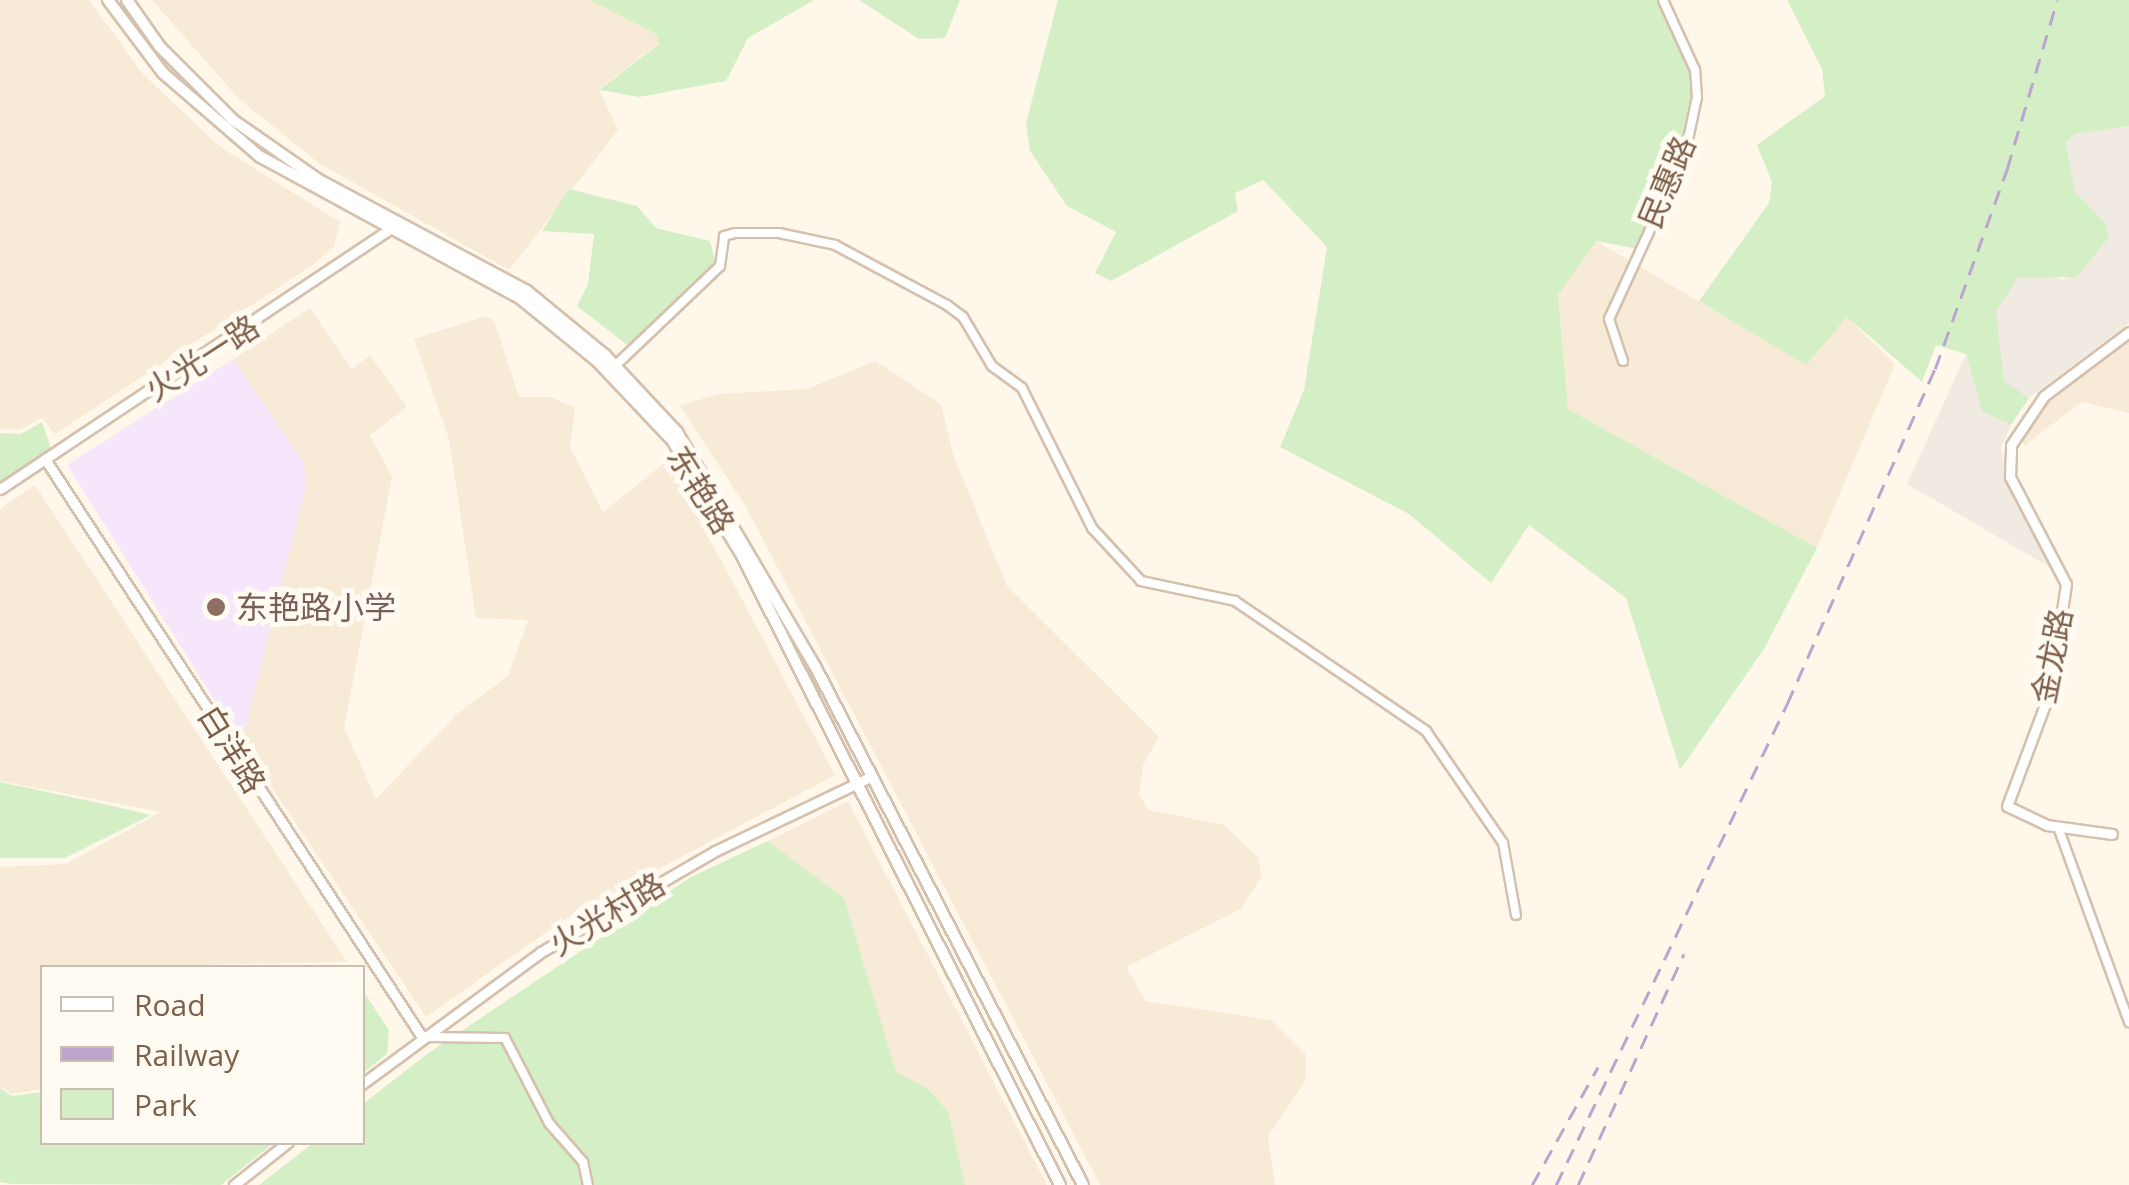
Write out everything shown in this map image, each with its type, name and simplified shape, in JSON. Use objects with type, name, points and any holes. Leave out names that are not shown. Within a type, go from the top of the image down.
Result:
[{"type":"main road","name":"东艳路","points":[[108,0],[163,73],[259,156],[527,291],[616,366],[677,432],[752,553],[1083,1185]]},
{"type":"main road","name":"东艳路","points":[[127,0],[160,47],[233,120],[320,180],[521,299],[597,361],[672,440],[740,554],[1060,1185]]},
{"type":"street","name":"民惠路","points":[[1624,361],[1608,319],[1685,154],[1697,96],[1695,70],[1663,0]]},
{"type":"street","name":"火光一路","points":[[0,489],[396,225]]},
{"type":"street","points":[[616,366],[720,266],[724,236],[735,233],[779,233],[834,245],[947,305],[963,318],[984,357],[1022,388],[1092,528],[1141,581],[1235,601],[1426,731],[1503,843],[1516,915]]},
{"type":"street","name":"金龙路","points":[[2112,834],[2058,827],[2007,806],[2050,690],[2066,584],[2010,476],[2011,445],[2044,396],[2129,332]]},
{"type":"street","name":"白洋路","points":[[46,459],[422,1037]]},
{"type":"street","name":"火光村路","points":[[365,1082],[422,1037],[632,897],[872,776]]},
{"type":"street","points":[[2058,827],[2129,1022]]},
{"type":"street","points":[[422,1037],[505,1038],[549,1124],[583,1162],[588,1185]]},
{"type":"street","points":[[234,1185],[284,1145]]},
{"type":"shaded area","points":[[0,0],[89,0],[143,74],[219,146],[340,222],[334,247],[314,264],[55,434],[42,418],[20,430],[0,429]]},
{"type":"shaded area","points":[[152,0],[590,0],[656,34],[659,43],[599,89],[618,130],[509,270],[320,164],[239,99]]},
{"type":"shaded area","points":[[2129,126],[2129,323],[2029,398],[2018,394],[2004,381],[1996,356],[1996,311],[2017,278],[2034,273],[2064,280],[2106,224],[2075,192],[2066,143],[2075,134]]},
{"type":"shaded area","points":[[1596,241],[1806,364],[1847,317],[1895,364],[1817,548],[1568,409],[1558,295]]},
{"type":"shaded area","points":[[310,308],[352,370],[370,355],[407,407],[370,435],[392,477],[344,728],[376,799],[458,713],[508,676],[528,620],[476,618],[449,439],[414,339],[486,316],[494,320],[519,397],[551,397],[575,408],[570,447],[603,512],[668,460],[835,775],[565,919],[426,1017],[237,736],[245,728],[306,486],[233,359]]},
{"type":"shaded area","points":[[2129,338],[2129,413],[2082,402],[2024,446],[2022,434],[2041,406]]},
{"type":"shaded area","points":[[1966,354],[1982,411],[2011,425],[2001,448],[2007,485],[2051,568],[1907,484]]},
{"type":"shaded area","name":"东艳路小学","points":[[233,359],[304,463],[306,486],[245,729],[237,736],[67,465]]},
{"type":"shaded area","points":[[875,361],[941,404],[953,454],[1007,586],[1159,737],[1143,765],[1139,795],[1149,810],[1224,825],[1258,857],[1262,876],[1241,909],[1126,967],[1146,1001],[1271,1020],[1306,1055],[1305,1082],[1268,1136],[1275,1185],[1100,1185],[746,507],[680,406],[718,394],[807,389]]},
{"type":"shaded area","points":[[35,485],[347,962],[40,965],[40,1089],[11,1094],[0,1086],[0,867],[66,864],[161,812],[0,781],[0,509]]},
{"type":"shaded area","points":[[848,801],[1047,1185],[965,1185],[948,1111],[928,1089],[896,1073],[844,898],[768,841]]},
{"type":"green space","points":[[590,0],[814,0],[748,38],[726,81],[639,97],[599,90],[659,44],[656,34]]},
{"type":"green space","points":[[859,0],[960,0],[945,38],[919,39]]},
{"type":"green space","points":[[1058,0],[1663,0],[1695,70],[1685,154],[1638,249],[1596,241],[1558,295],[1568,409],[1817,548],[1764,649],[1680,770],[1626,598],[1529,525],[1491,583],[1409,514],[1280,447],[1304,390],[1327,247],[1263,180],[1235,193],[1238,211],[1111,281],[1095,273],[1116,232],[1067,206],[1030,151],[1026,123]]},
{"type":"green space","points":[[1787,0],[2129,0],[2129,126],[2075,134],[2066,143],[2075,192],[2106,224],[2109,237],[2077,277],[2018,278],[1996,311],[2004,381],[2029,398],[2011,425],[1982,411],[1966,354],[1936,345],[1922,382],[1847,317],[1806,365],[1699,301],[1769,203],[1772,182],[1757,145],[1825,96],[1822,69]]},
{"type":"green space","points":[[569,189],[637,206],[656,228],[710,241],[716,264],[631,348],[577,306],[588,284],[594,234],[542,231]]},
{"type":"green space","points":[[42,422],[51,449],[0,484],[0,433],[21,434]]},
{"type":"green space","points":[[0,782],[151,815],[65,858],[0,858]]},
{"type":"green space","points":[[768,841],[844,898],[896,1072],[928,1089],[948,1111],[965,1185],[259,1185],[310,1145],[365,1145],[365,1102],[427,1054],[691,877]]},
{"type":"green space","points":[[365,994],[389,1030],[387,1054],[365,1071]]},
{"type":"green space","points":[[0,1088],[12,1096],[40,1092],[40,1145],[271,1145],[221,1185],[0,1182]]},
{"type":"railway","points":[[1556,1185],[1787,704],[1935,369],[2007,169],[2057,0]]},
{"type":"railway","points":[[1578,1185],[1684,954]]},
{"type":"railway","points":[[1532,1185],[1598,1067]]},
{"type":"place","name":"东艳路小学","points":[[216,607]]}]
